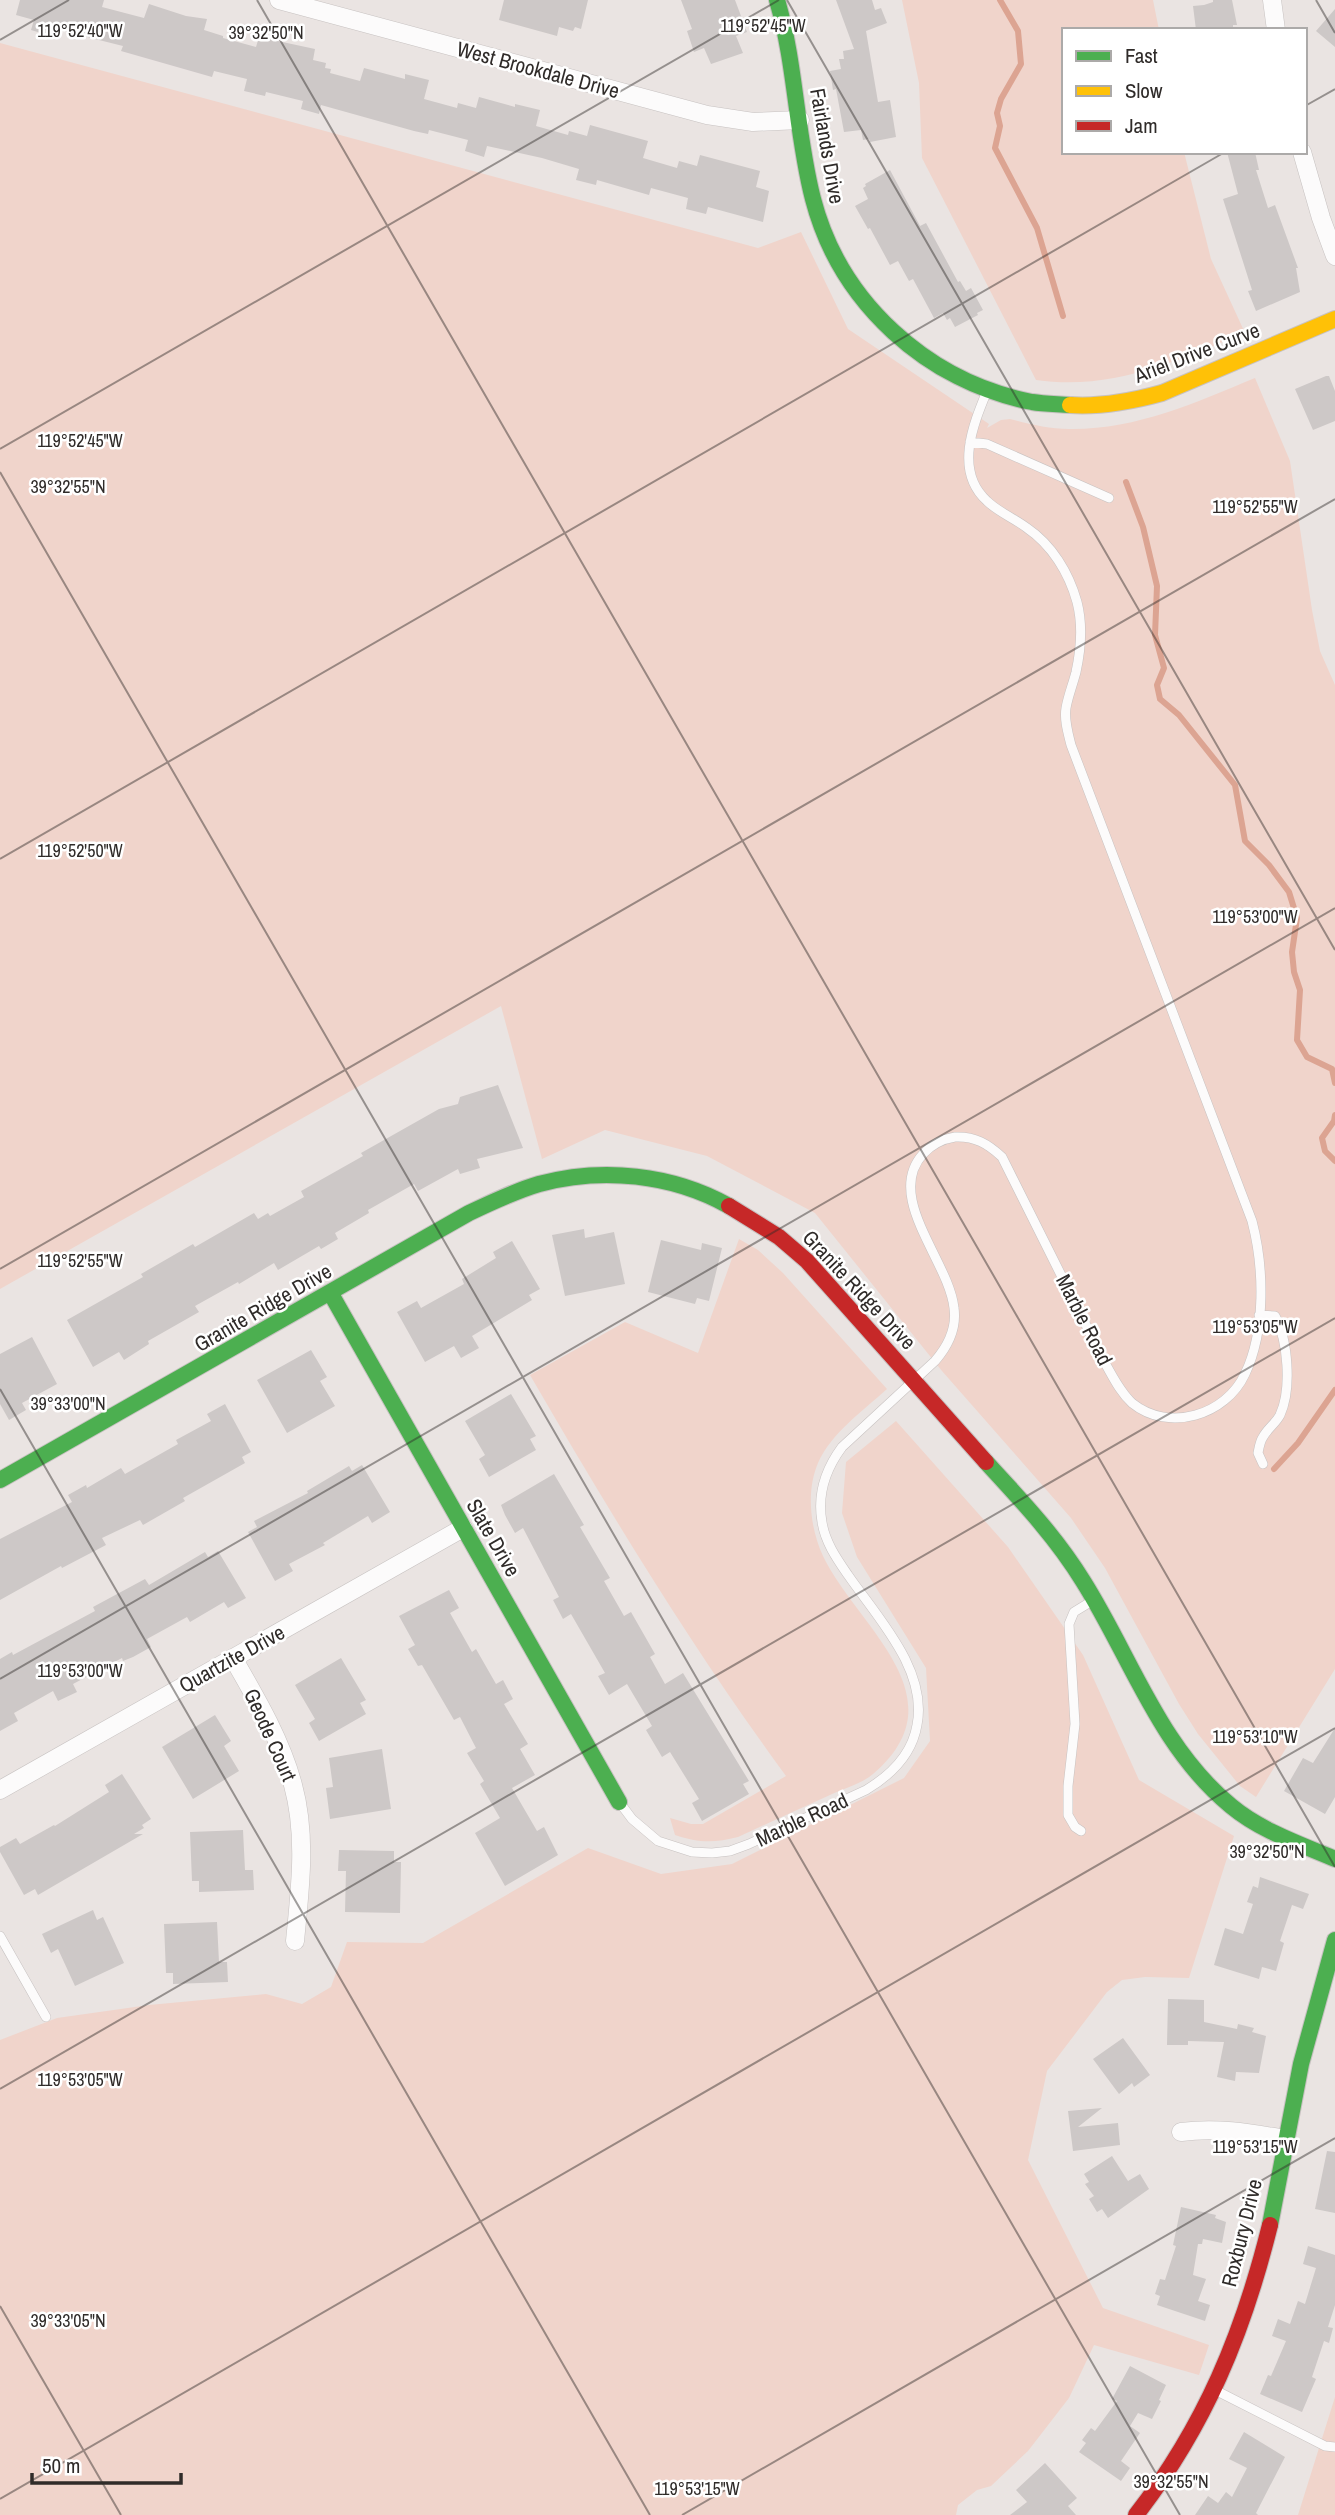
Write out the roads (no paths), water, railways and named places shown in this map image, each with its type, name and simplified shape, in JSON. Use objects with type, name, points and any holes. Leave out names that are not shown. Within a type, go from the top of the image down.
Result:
[{"type":"street","name":"West Brookdale Drive","points":[[279,0],[707,115],[753,122],[800,120]]},
{"type":"street","name":"Fairlands Drive","points":[[777,0],[790,49],[814,204],[843,273],[866,306],[893,336],[922,359],[988,390]]},
{"type":"street","points":[[1272,0],[1276,28]]},
{"type":"street","points":[[1304,154],[1321,218],[1335,256]]},
{"type":"street","name":"Ariel Drive Curve","points":[[988,390],[1029,402],[1065,407],[1138,399],[1180,387],[1335,319]]},
{"type":"street","name":"Granite Ridge Drive","points":[[0,1480],[331,1294],[469,1213],[516,1192],[573,1177],[611,1175],[648,1178],[681,1185],[717,1197],[753,1217],[807,1261],[1044,1525],[1065,1552],[1094,1600],[1162,1726],[1186,1761],[1208,1786],[1258,1824],[1335,1859]]},
{"type":"street","name":"Slate Drive","points":[[331,1294],[619,1802]]},
{"type":"street","name":"Quartzite Drive","points":[[0,1790],[463,1528]]},
{"type":"street","name":"Geode Court","points":[[233,1658],[279,1745],[294,1787],[302,1844],[295,1941]]},
{"type":"street","name":"Roxbury Drive","points":[[1136,2515],[1177,2461],[1215,2390],[1236,2338],[1271,2219],[1306,2044],[1335,1940]]},
{"type":"street","points":[[1181,2132],[1228,2130],[1285,2139]]},
{"type":"lane","name":"Marble Road","points":[[619,1802],[632,1819],[658,1840],[692,1852],[721,1852],[749,1844],[866,1790],[898,1765],[910,1747],[920,1709],[917,1686],[895,1643],[829,1544],[822,1524],[820,1503],[830,1464],[842,1447],[916,1381],[946,1349],[954,1329],[955,1309],[951,1291],[915,1212],[909,1191],[918,1159],[930,1146],[946,1138],[975,1138],[991,1146],[1002,1157],[1118,1387],[1133,1403],[1152,1414],[1173,1419],[1192,1417],[1208,1411],[1224,1402],[1237,1389],[1252,1353],[1259,1315],[1261,1270],[1259,1246],[1252,1221],[1071,745],[1066,709],[1080,649],[1077,603],[1069,580],[1046,544],[1028,528],[986,501],[970,475],[970,442],[988,390]]},
{"type":"lane","points":[[970,442],[988,444],[1110,498]]},
{"type":"lane","points":[[1259,1315],[1276,1316],[1283,1330],[1287,1359],[1285,1394],[1280,1415],[1262,1437],[1258,1453],[1263,1464]]},
{"type":"lane","points":[[1081,1830],[1075,1827],[1068,1815],[1068,1786],[1075,1724],[1069,1624],[1074,1612],[1094,1600]]},
{"type":"lane","points":[[0,1936],[47,2017]]},
{"type":"lane","points":[[1215,2390],[1325,2446],[1335,2448]]},
{"type":"waterway","points":[[1000,0],[1018,31],[1021,64],[1001,99],[997,113],[1000,126],[995,148],[1037,228],[1063,316]]},
{"type":"waterway","points":[[1126,482],[1143,527],[1157,586],[1155,635],[1164,668],[1157,685],[1160,699],[1179,715],[1235,785],[1245,841],[1269,865],[1289,892],[1297,918],[1292,952],[1294,972],[1300,990],[1297,1040],[1307,1057],[1332,1069],[1335,1083]]},
{"type":"waterway","points":[[1335,1115],[1322,1138],[1325,1151],[1335,1161]]},
{"type":"waterway","points":[[1274,1469],[1298,1443],[1335,1390]]}]
